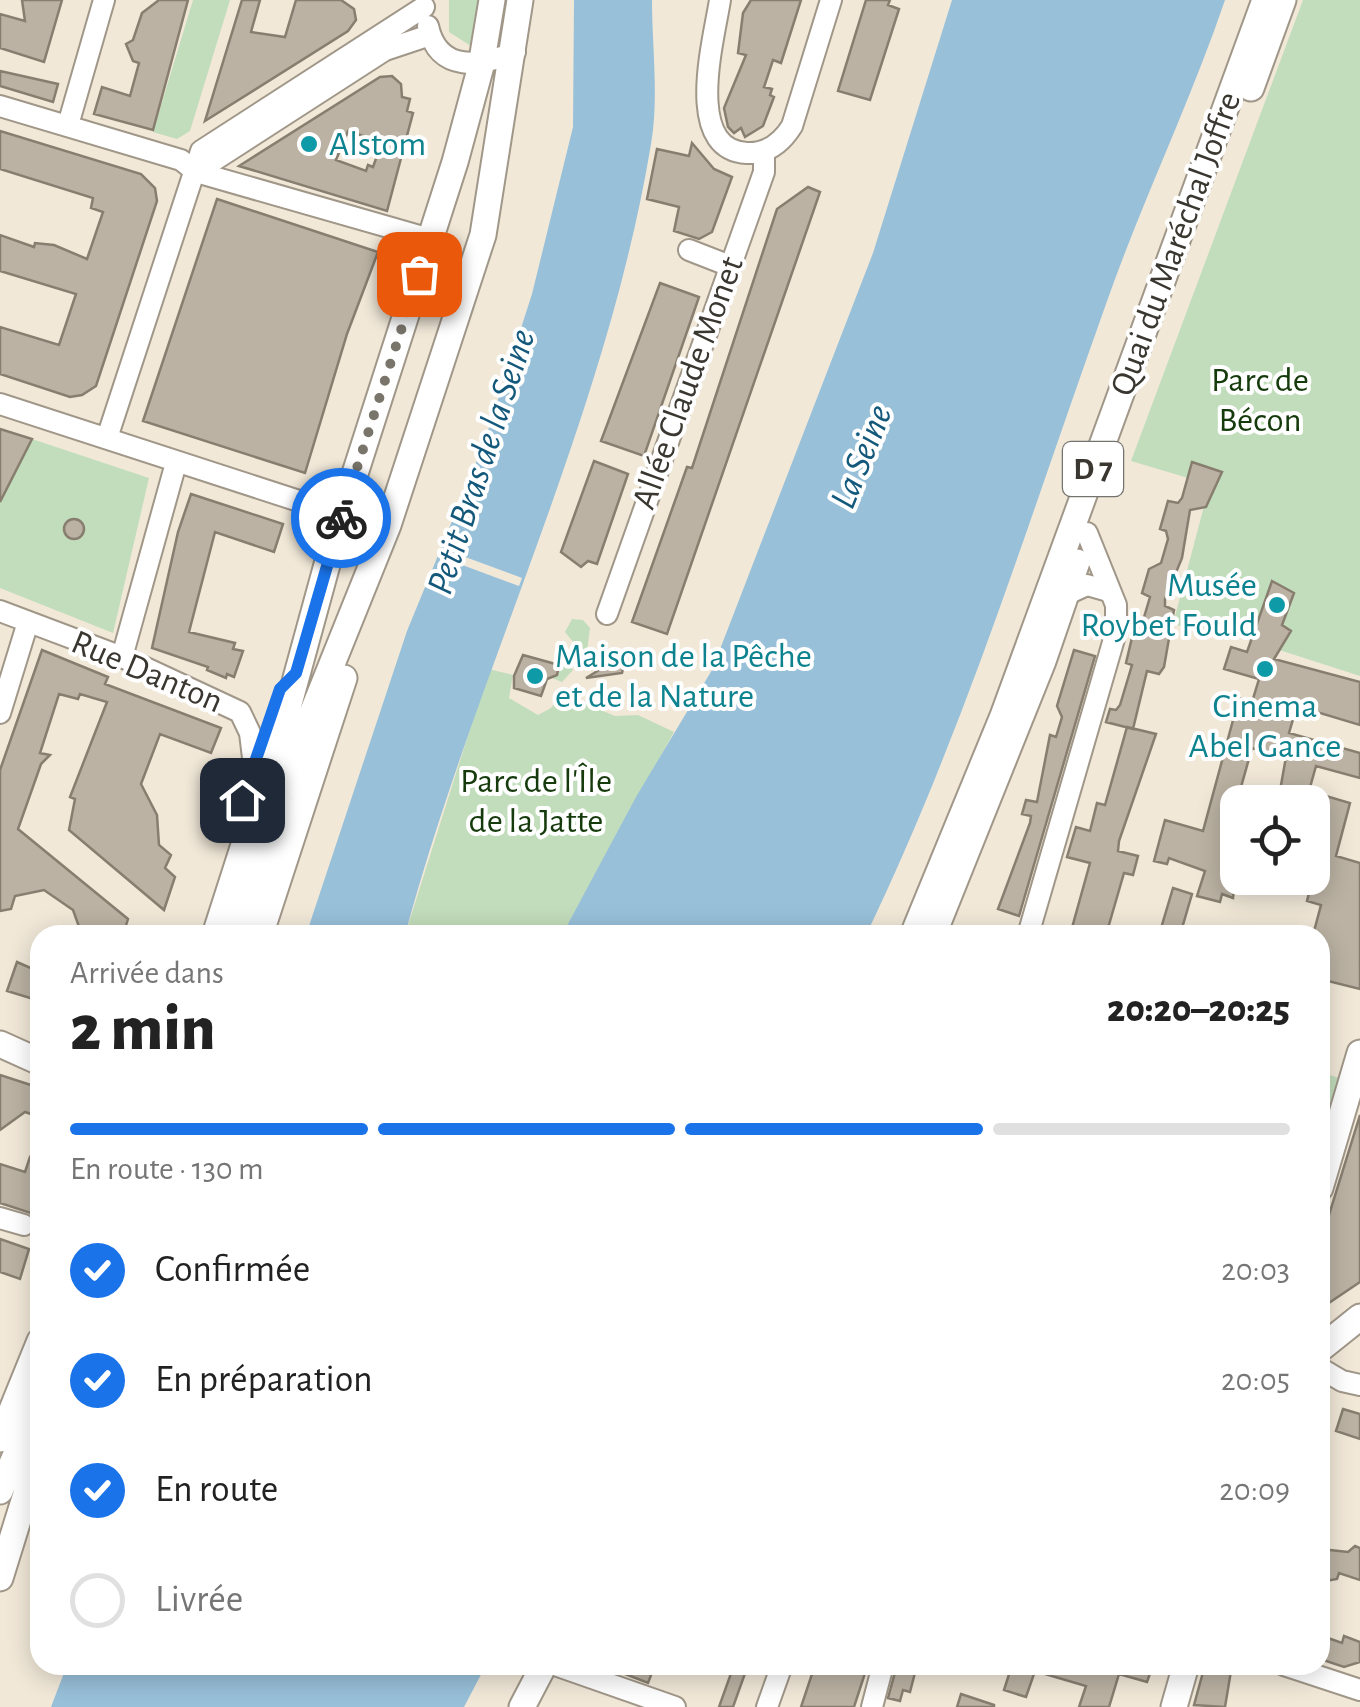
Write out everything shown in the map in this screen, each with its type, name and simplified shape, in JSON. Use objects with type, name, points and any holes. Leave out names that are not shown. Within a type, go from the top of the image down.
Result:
[{"type":"main road","points":[[239,925],[280,793],[388,525],[483,235],[515,52],[520,0]]},
{"type":"main road","name":"Quai du Maréchal Joffre","points":[[917,925],[1003,716],[1264,0]]},
{"type":"main road","name":"Quai du Maréchal Joffre","points":[[938,925],[1038,676],[1284,0]]},
{"type":"main road","points":[[218,925],[430,239],[481,66],[491,7]]},
{"type":"main road","points":[[263,925],[344,677],[339,650]]},
{"type":"main road","points":[[199,925],[280,689],[296,673]]},
{"type":"main road","points":[[0,1044],[30,1054]]},
{"type":"main road","points":[[1330,1134],[1360,1053]]},
{"type":"main road","points":[[1330,1322],[1360,1306]]},
{"type":"main road","points":[[1330,1342],[1360,1317]]},
{"type":"main road","points":[[0,1439],[30,1366]]},
{"type":"main road","points":[[0,1492],[30,1422]]},
{"type":"main road","points":[[1,1574],[30,1481]]},
{"type":"main road","points":[[1,1574],[30,1528]]},
{"type":"main road","points":[[502,1707],[519,1675]]},
{"type":"main road","points":[[522,1707],[539,1675]]},
{"type":"main road","points":[[1174,1707],[1183,1675]]},
{"type":"street","points":[[68,126],[104,0]]},
{"type":"street","points":[[392,26],[393,0]]},
{"type":"street","points":[[720,0],[706,99],[718,138],[728,148],[746,154],[764,151],[786,136],[831,0]]},
{"type":"street","points":[[107,438],[200,151],[426,4],[430,35],[456,60],[481,66],[515,52]]},
{"type":"street","points":[[196,172],[385,50],[430,35]]},
{"type":"street","points":[[0,106],[181,160],[196,172],[430,239]]},
{"type":"street","name":"Allée Claude Monet","points":[[606,614],[764,172],[764,151]]},
{"type":"street","points":[[689,250],[730,266]]},
{"type":"street","points":[[0,404],[342,515]]},
{"type":"street","points":[[122,658],[176,463]]},
{"type":"street","points":[[1031,925],[1116,632],[1116,605],[1087,533]]},
{"type":"street","points":[[1065,595],[1087,585],[1108,590]]},
{"type":"street","name":"Rue Danton","points":[[0,610],[122,658],[240,712],[250,733],[254,766]]},
{"type":"street","points":[[0,713],[28,622]]},
{"type":"street","points":[[0,1218],[24,1225]]},
{"type":"street","points":[[1330,1374],[1360,1385]]},
{"type":"street","points":[[583,1675],[674,1707]]},
{"type":"street","points":[[768,1707],[779,1675]]},
{"type":"street","points":[[872,1707],[880,1675]]},
{"type":"street","points":[[1314,1675],[1360,1690]]},
{"type":"green space","points":[[193,0],[230,0],[190,131],[177,139],[153,132]]},
{"type":"green space","points":[[449,0],[484,0],[474,48],[449,32]]},
{"type":"green space","name":"Parc de Bécon","points":[[1303,0],[1360,0],[1360,676],[1220,631],[1218,636],[1173,624],[1204,506],[1205,483],[1131,461]]},
{"type":"green space","points":[[32,439],[149,478],[113,633],[0,588],[0,502]]},
{"type":"green space","points":[[572,619],[583,620],[590,628],[586,658],[565,632]]},
{"type":"green space","points":[[563,653],[573,670],[562,682],[552,678],[559,671],[556,654]]},
{"type":"green space","name":"Parc de l'Île de la Jatte","points":[[489,669],[513,675],[509,698],[538,715],[551,708],[562,694],[615,716],[638,715],[674,732],[568,925],[408,925]]},
{"type":"green space","points":[[1330,1075],[1339,1078],[1330,1108]]},
{"type":"water","name":"Petit Bras de la Seine","points":[[574,0],[652,0],[655,91],[651,144],[604,345],[467,737],[408,925],[309,925],[407,631],[483,446],[532,294],[573,127]]},
{"type":"water","name":"La Seine","points":[[952,0],[1225,0],[1120,266],[965,702],[871,925],[567,925],[636,797],[712,670],[873,253]]},
{"type":"water","points":[[63,1675],[481,1675],[464,1707],[51,1707]]},
{"type":"pier","points":[[441,548],[522,578],[519,586],[438,556]]},
{"type":"building","points":[[22,0],[62,0],[44,62],[0,48],[0,14],[25,21]]},
{"type":"building","points":[[159,0],[188,0],[153,130],[94,114],[102,87],[130,96],[139,63],[133,61],[126,44],[133,40],[142,13]]},
{"type":"building","name":"Alstom","points":[[242,0],[260,0],[251,32],[285,37],[296,0],[341,0],[354,9],[356,20],[348,31],[205,121]]},
{"type":"building","points":[[751,0],[801,0],[781,63],[773,60],[764,87],[772,89],[770,95],[774,97],[763,126],[745,137],[741,128],[734,133],[728,127],[724,108],[746,55],[738,53],[743,13]]},
{"type":"building","points":[[866,0],[890,0],[888,5],[899,9],[870,100],[838,91]]},
{"type":"building","points":[[0,71],[58,84],[53,102],[0,86]]},
{"type":"building","name":"Alstom","points":[[392,76],[401,84],[402,97],[410,99],[407,111],[413,113],[387,211],[239,166],[380,77]],"holes":[[[348,131],[382,142],[373,167],[368,165],[366,171],[336,160]]]},
{"type":"building","points":[[0,131],[141,174],[155,188],[157,201],[96,386],[82,395],[70,397],[0,374],[0,327],[59,345],[76,294],[0,271],[0,235],[34,247],[35,243],[54,245],[87,259],[103,212],[91,208],[93,198],[0,169]]},
{"type":"building","points":[[692,143],[714,169],[732,177],[712,232],[699,239],[674,231],[679,207],[647,199],[657,149],[689,156]]},
{"type":"building","points":[[808,187],[820,192],[667,634],[632,622],[687,467],[692,468],[777,209]]},
{"type":"building","points":[[217,199],[378,252],[347,334],[305,473],[143,421]]},
{"type":"building","points":[[660,283],[699,297],[644,456],[601,441]]},
{"type":"building","points":[[0,429],[32,439],[0,502]]},
{"type":"building","points":[[594,461],[628,474],[597,564],[588,561],[581,567],[561,552]]},
{"type":"building","points":[[1192,462],[1222,472],[1206,507],[1190,510],[1182,558],[1165,599],[1165,606],[1174,610],[1164,667],[1159,674],[1147,671],[1133,729],[1106,722],[1110,709],[1116,710],[1120,705],[1132,665],[1126,663],[1135,625],[1142,624],[1150,597],[1142,593],[1149,569],[1161,563],[1168,539],[1166,531],[1160,529],[1168,501],[1178,503],[1182,498]]},
{"type":"building","points":[[191,494],[283,524],[274,552],[215,532],[189,632],[235,643],[233,649],[243,651],[234,677],[227,674],[226,678],[207,670],[208,667],[152,648],[178,532]]},
{"type":"building","points":[[74,519],[84,529],[74,539],[64,529]]},
{"type":"building","points":[[1272,581],[1294,593],[1282,625],[1291,631],[1274,659],[1360,682],[1360,725],[1297,706],[1289,733],[1360,753],[1360,778],[1316,766],[1311,785],[1281,785],[1286,757],[1252,748],[1242,785],[1220,785],[1220,902],[1197,896],[1205,871],[1169,858],[1167,864],[1154,861],[1165,820],[1203,831],[1239,698],[1252,702],[1259,679],[1224,669],[1231,647],[1247,652]]},
{"type":"building","points":[[42,650],[108,677],[105,684],[221,728],[211,753],[160,734],[141,784],[157,815],[159,845],[171,855],[165,868],[175,877],[164,910],[69,830],[75,799],[70,797],[107,702],[80,694],[78,699],[59,694],[40,753],[50,755],[41,764],[18,829],[128,919],[126,925],[78,925],[73,910],[44,890],[15,896],[11,909],[0,911],[0,770]]},
{"type":"building","points":[[1074,650],[1095,656],[1019,916],[998,909],[1030,823],[1031,816],[1022,814],[1026,800],[1037,802],[1050,735],[1056,737],[1062,717],[1057,706]]},
{"type":"building","points":[[627,653],[622,673],[586,678]]},
{"type":"building","name":"Maison de la Pêche et de la Nature","points":[[523,655],[559,665],[557,675],[547,679],[541,696],[514,688],[514,676]]},
{"type":"building","points":[[1127,727],[1156,734],[1119,841],[1118,851],[1138,856],[1133,875],[1124,873],[1109,925],[1073,925],[1090,863],[1067,857],[1076,827],[1090,831],[1097,803],[1105,805]]},
{"type":"building","points":[[1330,797],[1350,803],[1336,856],[1360,863],[1360,989],[1330,982],[1330,925],[1316,925],[1321,905],[1307,901],[1308,895],[1330,895]]},
{"type":"building","points":[[1173,888],[1192,894],[1183,925],[1162,925]]},
{"type":"building","points":[[17,962],[30,968],[30,998],[7,991]]},
{"type":"building","points":[[0,1075],[30,1085],[30,1114],[25,1112],[0,1130]]},
{"type":"building","points":[[1360,1115],[1360,1282],[1330,1302],[1330,1212]]},
{"type":"building","points":[[30,1157],[30,1213],[0,1203],[0,1164],[25,1172]]},
{"type":"building","points":[[0,1239],[29,1249],[20,1279],[0,1272]]},
{"type":"building","points":[[1343,1409],[1360,1414],[1360,1439],[1336,1431]]},
{"type":"building","points":[[1355,1546],[1360,1548],[1360,1580],[1339,1573],[1337,1579],[1330,1580],[1330,1550],[1348,1552]]},
{"type":"building","points":[[1344,1636],[1360,1642],[1360,1662],[1344,1667],[1330,1662],[1330,1639],[1342,1643]]},
{"type":"building","points":[[628,1675],[651,1675],[648,1683]]},
{"type":"building","points":[[730,1675],[744,1675],[733,1707],[719,1707]]},
{"type":"building","points":[[812,1675],[864,1675],[854,1707],[801,1707]]},
{"type":"building","points":[[894,1675],[914,1675],[910,1692],[903,1690],[900,1701],[888,1698]]},
{"type":"building","points":[[1009,1675],[1034,1675],[1026,1697],[1004,1690]]},
{"type":"building","points":[[1049,1675],[1119,1675],[1109,1707],[1079,1707],[1086,1686]]},
{"type":"building","points":[[1122,1675],[1149,1675],[1147,1682]]},
{"type":"building","points":[[1202,1675],[1230,1675],[1225,1707],[1194,1705]]},
{"type":"building","points":[[961,1694],[994,1705],[994,1707],[957,1707]]},
{"type":"way so far","points":[[341,518],[419,274]]},
{"type":"place","name":"Alstom","points":[[309,144]]},
{"type":"place","name":"Musée Roybet Fould","points":[[1277,605]]},
{"type":"place","name":"Cinema Abel Gance","points":[[1265,669]]},
{"type":"place","name":"Maison de la Pêche et de la Nature","points":[[535,676]]},
{"type":"route","points":[[242,800],[280,689],[296,673],[341,518]]}]
